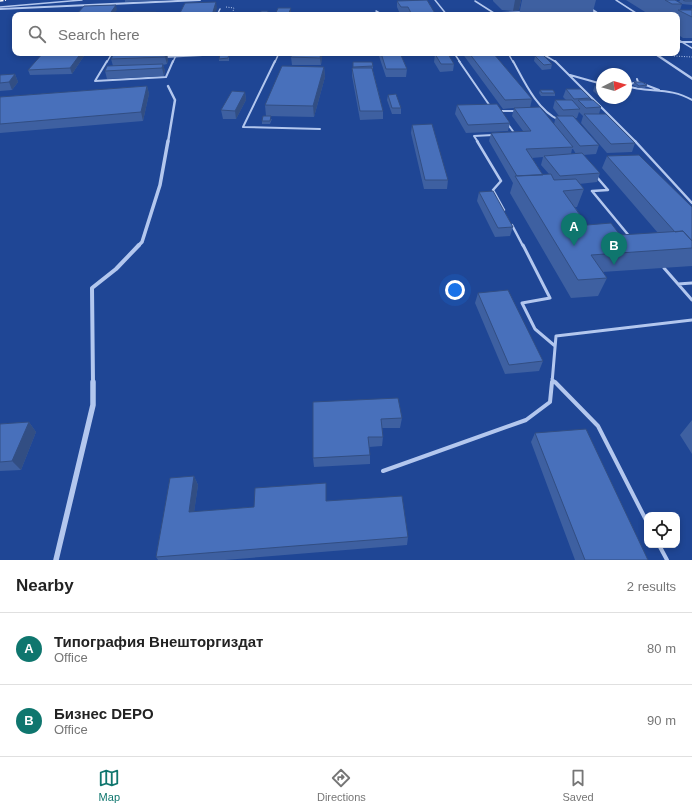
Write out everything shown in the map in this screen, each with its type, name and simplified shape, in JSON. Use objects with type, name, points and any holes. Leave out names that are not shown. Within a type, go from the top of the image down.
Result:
[{"type":"street","points":[[0,8],[200,0]]},
{"type":"street","points":[[578,0],[596,12]]},
{"type":"street","points":[[682,42],[692,42]]},
{"type":"street","points":[[161,57],[184,56]]},
{"type":"street","points":[[658,56],[692,79]]},
{"type":"street","points":[[56,560],[93,405],[92,288],[116,269],[142,242],[160,185],[175,100],[168,86]]},
{"type":"lane","points":[[0,8],[81,0]]},
{"type":"lane","points":[[435,0],[445,12]]},
{"type":"lane","points":[[616,0],[634,12]]},
{"type":"lane","points":[[475,1],[492,12]]},
{"type":"lane","points":[[682,42],[692,48]]},
{"type":"lane","points":[[110,56],[95,81],[166,77],[175,57]]},
{"type":"lane","points":[[277,56],[243,127],[320,129]]},
{"type":"lane","points":[[456,56],[494,111]]},
{"type":"lane","points":[[510,56],[520,74],[549,116],[565,121]]},
{"type":"lane","points":[[547,56],[554,60],[627,132],[692,203]]},
{"type":"lane","points":[[568,74],[596,83]]},
{"type":"lane","points":[[632,83],[638,80],[665,91]]},
{"type":"lane","points":[[632,88],[642,91],[680,92],[692,100]]},
{"type":"lane","points":[[508,134],[515,134],[500,111],[522,110]]},
{"type":"lane","points":[[494,135],[474,136],[501,181],[493,190],[508,217]]},
{"type":"lane","points":[[594,174],[608,190],[592,191],[632,239]]},
{"type":"lane","points":[[511,224],[550,298],[522,303],[535,329],[555,346]]},
{"type":"lane","points":[[664,268],[692,300]]},
{"type":"lane","points":[[678,284],[692,283]]},
{"type":"lane","points":[[383,471],[526,420],[550,402],[556,336],[692,320]]},
{"type":"lane","points":[[552,379],[598,426],[644,516]]},
{"type":"lane","points":[[661,548],[667,560]]},
{"type":"path","points":[[674,56],[692,58]]},
{"type":"building","points":[[427,0],[434,12],[410,12],[408,7],[401,7],[397,1]]},
{"type":"building","points":[[665,0],[675,0],[682,4],[672,4]]},
{"type":"building","points":[[216,2],[213,12],[180,12],[185,3]]},
{"type":"building","points":[[116,5],[111,12],[79,12],[84,6]]},
{"type":"building","points":[[278,8],[291,8],[289,12],[276,12]]},
{"type":"building","points":[[678,10],[692,10],[692,17]]},
{"type":"building","points":[[40,56],[79,56],[70,68],[28,70]]},
{"type":"building","points":[[112,56],[166,56],[165,57],[111,59]]},
{"type":"building","points":[[220,56],[228,56],[228,58],[219,59]]},
{"type":"building","points":[[292,56],[320,56],[320,58]]},
{"type":"building","points":[[382,56],[401,56],[407,69],[386,69]]},
{"type":"building","points":[[436,56],[449,56],[454,64],[441,64]]},
{"type":"building","points":[[471,56],[496,56],[532,99],[505,100]]},
{"type":"building","points":[[535,56],[544,56],[552,64],[544,65]]},
{"type":"building","points":[[353,62],[372,62],[373,66],[353,67]]},
{"type":"building","points":[[163,64],[162,68],[105,71],[107,66]]},
{"type":"building","points":[[282,66],[324,67],[313,106],[265,105]]},
{"type":"building","points":[[352,68],[372,68],[383,111],[360,111]]},
{"type":"building","points":[[15,74],[9,82],[0,83],[0,75]]},
{"type":"building","points":[[634,82],[642,82],[647,85],[639,86]]},
{"type":"building","points":[[147,86],[141,112],[0,124],[0,97]]},
{"type":"building","points":[[566,89],[581,89],[590,98],[574,99]]},
{"type":"building","points":[[540,90],[553,90],[555,93],[542,93]]},
{"type":"building","points":[[232,91],[245,92],[235,111],[221,110]]},
{"type":"building","points":[[396,94],[401,108],[392,108],[388,95]]},
{"type":"building","points":[[555,100],[572,100],[580,109],[563,110]]},
{"type":"building","points":[[578,100],[593,100],[601,107],[586,108]]},
{"type":"building","points":[[497,104],[510,123],[468,125],[457,105]]},
{"type":"building","points":[[540,107],[573,147],[526,149],[543,175],[517,176],[491,133],[531,131],[514,108]]},
{"type":"building","points":[[584,114],[606,114],[635,143],[611,144]]},
{"type":"building","points":[[263,116],[271,116],[270,121],[262,121]]},
{"type":"building","points":[[556,116],[573,116],[599,145],[580,146]]},
{"type":"building","points":[[432,124],[448,180],[425,180],[412,125]]},
{"type":"building","points":[[582,153],[600,173],[560,176],[544,156]]},
{"type":"building","points":[[639,155],[692,207],[692,241],[683,231],[675,232],[607,156]]},
{"type":"building","points":[[551,174],[554,180],[576,179],[584,189],[563,191],[587,225],[611,223],[620,235],[683,231],[692,241],[692,248],[591,255],[607,278],[578,280],[515,176]]},
{"type":"building","points":[[493,191],[513,227],[498,228],[479,192]]},
{"type":"building","points":[[508,290],[543,361],[509,365],[478,293]]},
{"type":"building","points":[[398,398],[402,418],[381,419],[383,437],[368,437],[370,455],[313,458],[313,402]]},
{"type":"building","points":[[29,422],[12,461],[0,462],[0,424]]},
{"type":"building","points":[[586,429],[648,560],[585,560],[535,433]]},
{"type":"building","points":[[194,476],[189,512],[254,507],[255,488],[326,483],[326,501],[402,496],[408,537],[156,557],[170,478]]},
{"type":"railway","points":[[0,1],[6,0]]},
{"type":"place","name":"Типография Внешторгиздат","points":[[574,246]]},
{"type":"place","name":"Бизнес DEPO","points":[[614,265]]}]
